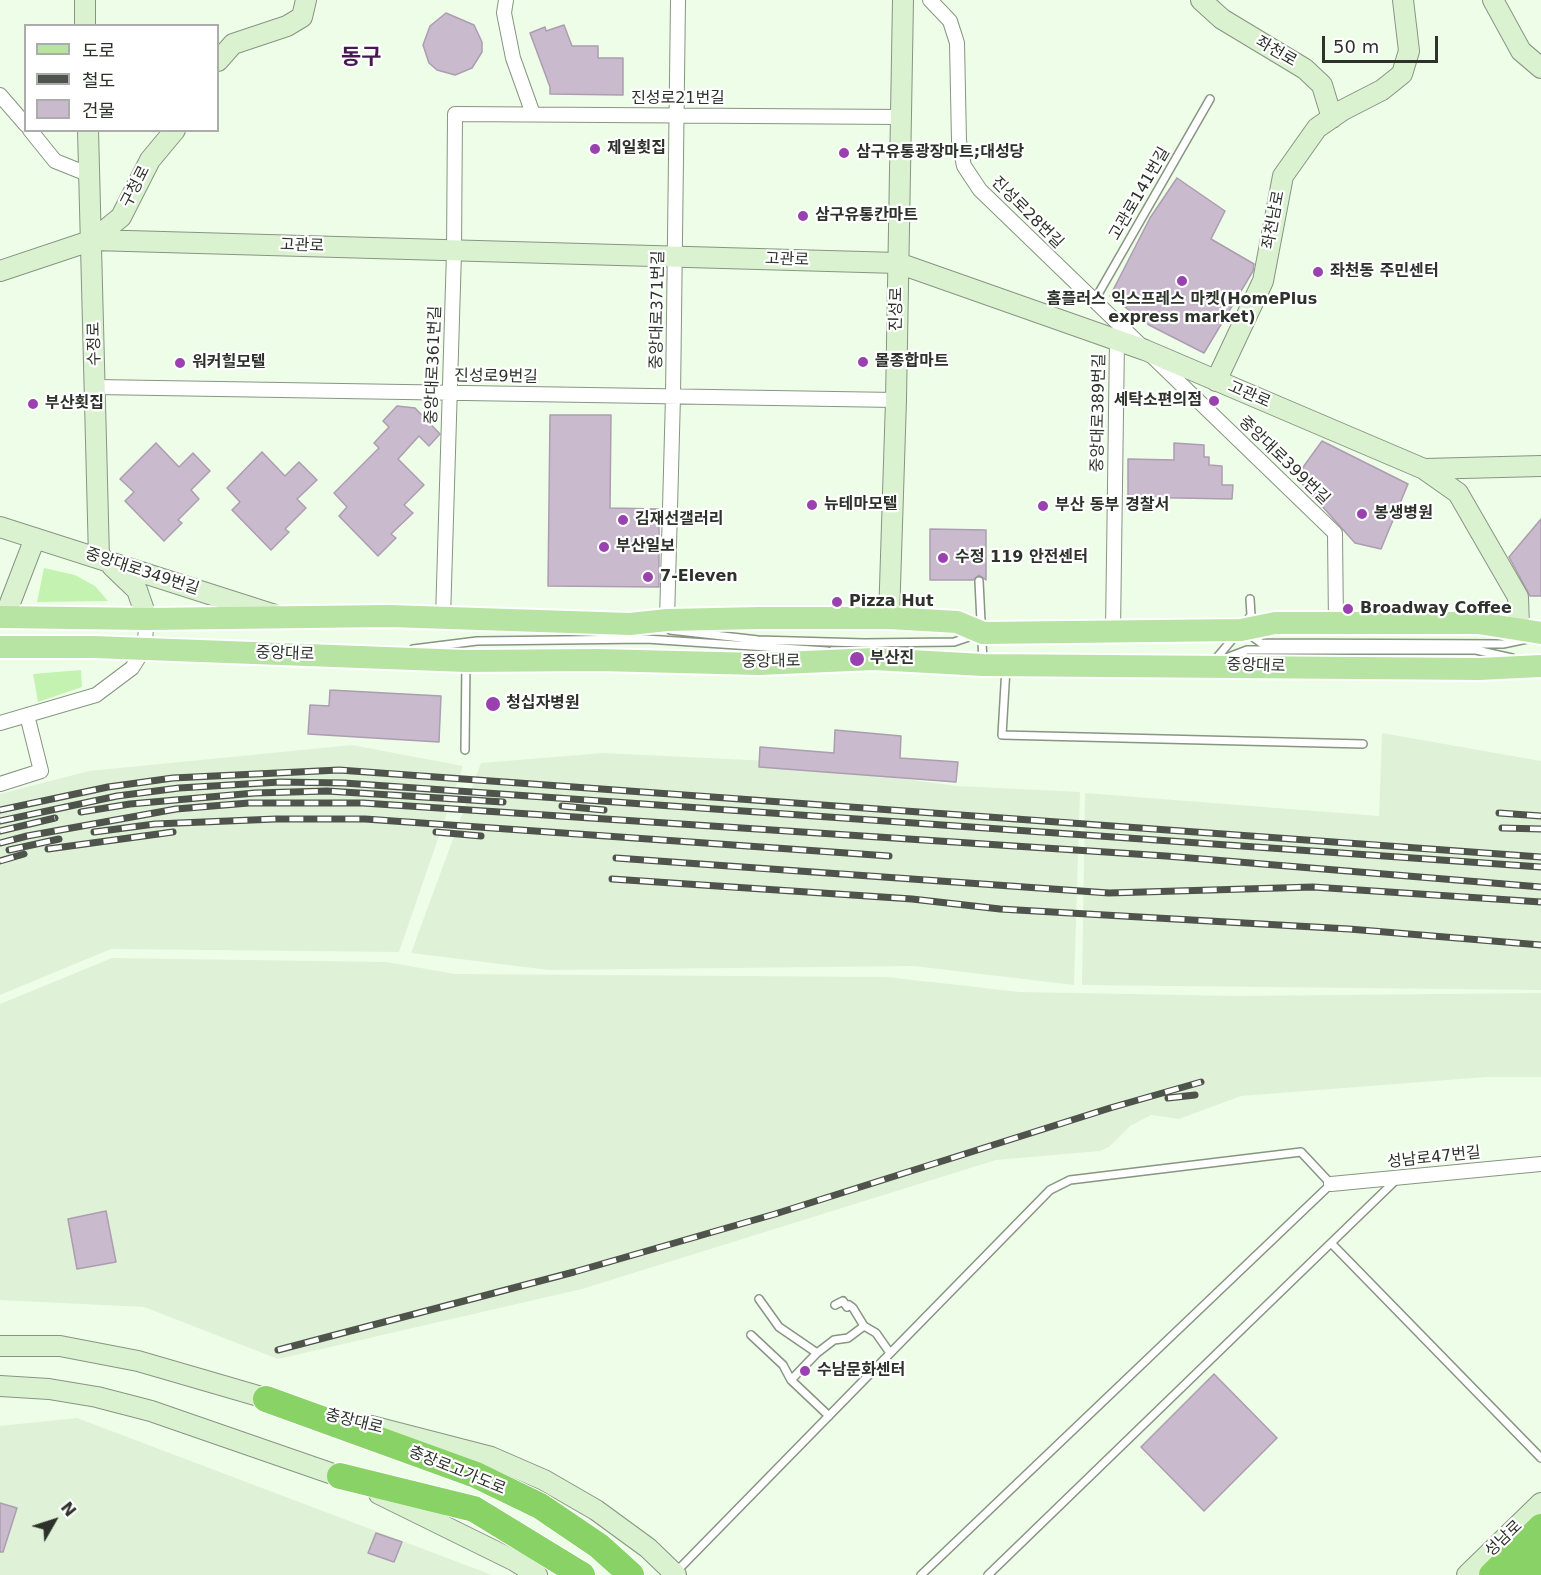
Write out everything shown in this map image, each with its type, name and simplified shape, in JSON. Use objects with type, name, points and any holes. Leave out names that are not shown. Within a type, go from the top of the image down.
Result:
[{"type":"highway","name":"충장로고가도로","points":[[266,1399],[476,1475],[540,1506],[590,1565]]},
{"type":"highway","name":"충장로고가도로","points":[[340,1476],[474,1509],[590,1565],[631,1575]]},
{"type":"highway","name":"성남로","points":[[1492,1575],[1541,1527]]},
{"type":"highway","points":[[1522,1575],[1541,1557]]},
{"type":"main road","points":[[85,0],[85,24]]},
{"type":"main road","points":[[219,61],[233,44],[287,26],[302,17],[306,0]]},
{"type":"main road","name":"진성로","points":[[889,618],[896,400],[903,0]]},
{"type":"main road","name":"좌천로","points":[[1201,0],[1222,19],[1305,69],[1322,85],[1332,118]]},
{"type":"main road","name":"좌천남로","points":[[1216,381],[1263,281],[1283,176],[1317,128],[1382,90],[1402,74],[1409,51],[1403,0]]},
{"type":"main road","points":[[1493,0],[1521,51],[1541,68]]},
{"type":"main road","name":"수정로","points":[[88,132],[93,240],[99,558]]},
{"type":"main road","name":"구청로","points":[[93,240],[121,217],[150,160],[173,132]]},
{"type":"main road","name":"고관로","points":[[0,271],[93,240],[898,263],[1117,340],[1424,469],[1541,466]]},
{"type":"main road","points":[[1424,469],[1458,493],[1518,597],[1519,627]]},
{"type":"main road","name":"중앙대로349번길","points":[[0,527],[284,618]]},
{"type":"main road","points":[[35,538],[2,616],[147,619],[443,618],[630,624],[668,620],[889,618],[957,622],[983,633],[1241,630],[1275,623],[1478,623],[1519,627],[1541,635]]},
{"type":"main road","points":[[99,558],[119,571],[137,590],[147,619]]},
{"type":"main road","name":"중앙대로","points":[[0,647],[144,649],[466,661],[598,660],[759,663],[874,658],[983,665],[1210,665],[1479,669],[1539,666]]},
{"type":"main road","name":"충장대로","points":[[0,1346],[60,1346],[138,1361],[266,1399],[491,1457],[544,1480],[596,1510],[648,1548],[676,1574]]},
{"type":"main road","points":[[0,1386],[49,1389],[130,1406],[340,1476],[505,1556],[537,1575]]},
{"type":"main road","name":"성남로","points":[[1467,1575],[1541,1503]]},
{"type":"street","points":[[506,0],[504,13],[513,58],[533,114]]},
{"type":"street","name":"중앙대로371번길","points":[[668,620],[674,396],[678,0]]},
{"type":"street","name":"진성로28번길","points":[[930,0],[950,21],[957,43],[959,141],[964,166],[980,190],[1145,351]]},
{"type":"street","points":[[0,95],[24,123]]},
{"type":"street","name":"진성로21번길","points":[[455,114],[900,117]]},
{"type":"street","name":"중앙대로361번길","points":[[443,618],[454,252],[455,114]]},
{"type":"street","points":[[32,132],[56,161],[90,175]]},
{"type":"street","name":"중앙대로389번길","points":[[1113,630],[1117,340]]},
{"type":"street","name":"중앙대로399번길","points":[[1145,351],[1335,533],[1336,624]]},
{"type":"street","name":"진성로9번길","points":[[96,387],[896,400]]},
{"type":"street","points":[[0,723],[96,695],[132,668],[144,649],[147,619]]},
{"type":"street","points":[[0,784],[41,771],[27,715]]},
{"type":"street","name":"성남로47번길","points":[[1331,1184],[1541,1164]]},
{"type":"lane","name":"고관로141번길","points":[[1094,303],[1210,99]]},
{"type":"lane","points":[[979,580],[983,665]]},
{"type":"lane","points":[[1210,665],[1251,615],[1250,599]]},
{"type":"lane","points":[[630,624],[758,640],[805,642],[954,642],[983,633]]},
{"type":"lane","points":[[1241,630],[1261,643],[1503,644],[1541,635]]},
{"type":"lane","points":[[354,657],[477,641],[646,639],[817,650],[874,658]]},
{"type":"lane","points":[[465,750],[466,661]]},
{"type":"lane","points":[[1006,665],[1002,735],[1364,744]]},
{"type":"lane","points":[[676,1574],[1050,1190],[1071,1180],[1301,1152],[1331,1184],[921,1575]]},
{"type":"lane","points":[[988,1575],[1397,1179]]},
{"type":"lane","points":[[1331,1243],[1541,1458]]},
{"type":"lane","points":[[759,1299],[779,1327],[817,1353]]},
{"type":"lane","points":[[835,1305],[843,1301],[847,1307],[849,1305],[864,1326],[876,1333],[890,1353]]},
{"type":"lane","points":[[791,1380],[817,1353],[834,1340],[848,1338],[864,1326]]},
{"type":"lane","points":[[751,1335],[783,1365],[791,1380],[829,1416]]},
{"type":"shaded area","points":[[1382,733],[1541,761],[1541,990],[1082,985],[1085,793],[1379,816]]},
{"type":"shaded area","points":[[352,745],[463,766],[399,952],[111,949],[0,995],[0,794],[89,771]]},
{"type":"shaded area","points":[[604,753],[769,761],[957,786],[1080,792],[1074,985],[914,966],[549,970],[411,953],[481,763]]},
{"type":"shaded area","points":[[112,958],[386,962],[455,974],[886,977],[1020,992],[1237,996],[1541,993],[1541,1077],[1486,1077],[1241,1096],[1179,1119],[1151,1115],[1130,1126],[1109,1147],[1100,1151],[996,1160],[582,1289],[278,1359],[144,1307],[0,1300],[0,1004]]},
{"type":"shaded area","points":[[77,1418],[492,1575],[0,1575],[0,1426]]},
{"type":"green space","points":[[44,568],[75,575],[95,586],[108,601],[37,602]]},
{"type":"green space","points":[[81,670],[82,687],[38,702],[33,674]]},
{"type":"building","points":[[446,13],[474,25],[482,42],[482,52],[472,68],[455,75],[437,70],[429,63],[423,45],[430,26]]},
{"type":"building","points":[[564,25],[572,46],[598,46],[598,58],[623,58],[623,95],[550,94],[550,87],[530,33],[545,27],[546,31]]},
{"type":"building","name":"홈플러스 익스프레스 마켓(HomePlus express market)","points":[[1177,178],[1225,211],[1211,239],[1254,264],[1253,271],[1204,353],[1149,325],[1110,296],[1150,218]]},
{"type":"building","points":[[397,406],[415,408],[440,434],[429,446],[419,436],[398,459],[424,485],[404,505],[413,513],[391,534],[396,538],[378,556],[339,516],[347,507],[334,493],[379,448],[374,443],[389,427],[383,421]]},
{"type":"building","name":"부산일보","points":[[550,415],[611,415],[610,508],[659,509],[659,587],[548,586]]},
{"type":"building","name":"봉생병원","points":[[1322,441],[1408,484],[1381,549],[1355,543],[1296,477]]},
{"type":"building","points":[[156,443],[179,467],[193,453],[210,471],[191,490],[199,499],[178,520],[182,523],[164,541],[125,501],[134,492],[120,479]]},
{"type":"building","points":[[1174,443],[1204,445],[1204,457],[1209,457],[1209,465],[1222,466],[1222,485],[1233,485],[1232,499],[1128,497],[1128,459],[1174,460]]},
{"type":"building","points":[[262,452],[285,476],[299,462],[317,480],[297,499],[306,508],[285,529],[289,532],[271,550],[232,510],[240,502],[227,488]]},
{"type":"building","points":[[1541,519],[1541,596],[1530,596],[1509,557]]},
{"type":"building","points":[[930,529],[986,530],[986,580],[979,575],[973,580],[930,580]]},
{"type":"building","points":[[330,690],[441,696],[439,742],[308,734],[310,705],[329,706]]},
{"type":"building","points":[[835,730],[901,736],[900,758],[958,762],[956,782],[759,767],[760,747],[834,753]]},
{"type":"building","points":[[106,1211],[116,1262],[77,1269],[68,1219]]},
{"type":"building","points":[[1214,1374],[1277,1438],[1204,1511],[1141,1447]]},
{"type":"building","points":[[0,1503],[17,1508],[3,1552],[0,1552]]},
{"type":"building","points":[[376,1533],[402,1542],[394,1562],[368,1553]]},
{"type":"railway","points":[[0,810],[108,787],[173,778],[339,770],[1541,857]]},
{"type":"railway","points":[[0,821],[117,796],[179,788],[280,782],[344,783],[1541,867]]},
{"type":"railway","points":[[81,812],[130,804],[255,793],[327,791],[503,802]]},
{"type":"railway","points":[[0,843],[176,809],[249,803],[363,803],[1166,856],[1541,887]]},
{"type":"railway","points":[[562,806],[604,810]]},
{"type":"railway","points":[[1499,813],[1541,816]]},
{"type":"railway","points":[[0,831],[55,818]]},
{"type":"railway","points":[[94,832],[155,824],[276,819],[365,819],[889,856]]},
{"type":"railway","points":[[1502,828],[1541,829]]},
{"type":"railway","points":[[48,849],[173,832]]},
{"type":"railway","points":[[436,832],[481,836]]},
{"type":"railway","points":[[9,850],[59,839]]},
{"type":"railway","points":[[0,861],[24,854]]},
{"type":"railway","points":[[616,858],[1109,893],[1313,887],[1541,902]]},
{"type":"railway","points":[[612,879],[912,899],[1000,909],[1349,929],[1541,945]]},
{"type":"railway","points":[[278,1350],[574,1272],[775,1214],[1110,1108],[1201,1082]]},
{"type":"railway","points":[[1168,1098],[1195,1095]]},
{"type":"place","name":"제일횟집","points":[[595,149]]},
{"type":"place","name":"삼구유통광장마트;대성당","points":[[844,153]]},
{"type":"place","name":"삼구유통칸마트","points":[[803,216]]},
{"type":"place","name":"좌천동 주민센터","points":[[1318,272]]},
{"type":"place","name":"홈플러스 익스프레스 마켓(HomePlus express market)","points":[[1182,281]]},
{"type":"place","name":"몰종합마트","points":[[863,362]]},
{"type":"place","name":"워커힐모텔","points":[[180,363]]},
{"type":"place","name":"세탁소편의점","points":[[1214,401]]},
{"type":"place","name":"부산횟집","points":[[33,404]]},
{"type":"place","name":"뉴테마모텔","points":[[812,505]]},
{"type":"place","name":"부산 동부 경찰서","points":[[1043,506]]},
{"type":"place","name":"봉생병원","points":[[1362,514]]},
{"type":"place","name":"김재선갤러리","points":[[623,520]]},
{"type":"place","name":"부산일보","points":[[604,547]]},
{"type":"place","name":"수정 119 안전센터","points":[[943,558]]},
{"type":"place","name":"7-Eleven","points":[[648,577]]},
{"type":"place","name":"Pizza Hut","points":[[837,602]]},
{"type":"place","name":"Broadway Coffee","points":[[1348,609]]},
{"type":"place","name":"부산진","points":[[857,659]]},
{"type":"place","name":"청십자병원","points":[[493,704]]},
{"type":"place","name":"수남문화센터","points":[[805,1371]]},
{"type":"district","name":"동구","points":[[361,58]]}]
